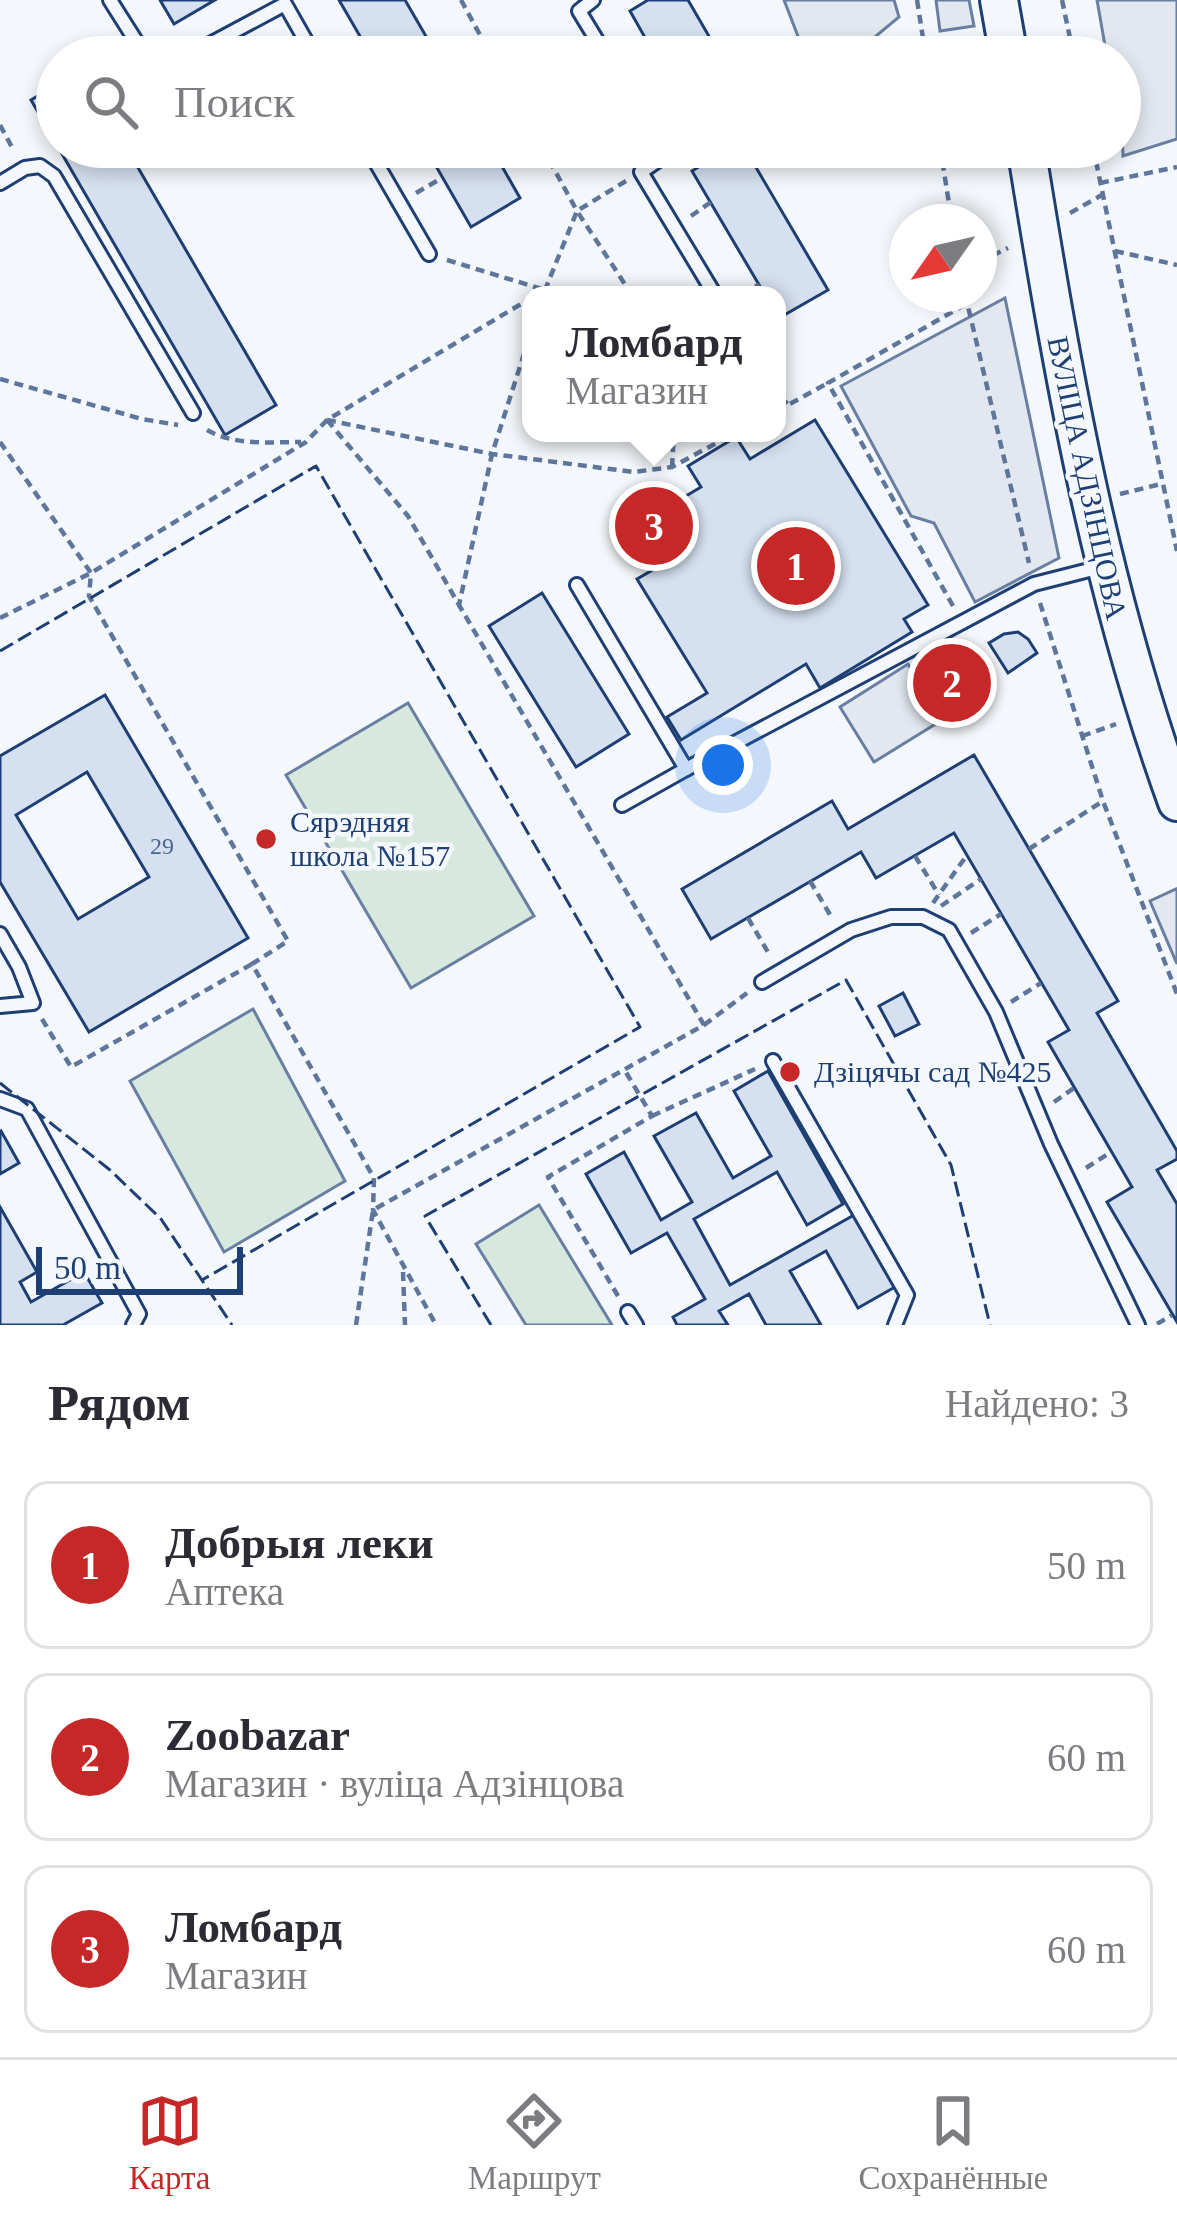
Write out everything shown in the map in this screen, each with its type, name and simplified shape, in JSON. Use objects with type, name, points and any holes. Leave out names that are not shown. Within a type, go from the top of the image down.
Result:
[{"type":"main road","points":[[998,0],[1006,36]]},
{"type":"main road","name":"ВУЛІЦА АДЗІНЦОВА","points":[[1029,168],[1048,295],[1103,567],[1177,802]]},
{"type":"lane","points":[[110,0],[133,36]]},
{"type":"lane","points":[[593,0],[579,10],[595,36]]},
{"type":"lane","points":[[225,36],[285,4],[303,36]]},
{"type":"lane","points":[[0,183],[36,167]]},
{"type":"lane","points":[[43,168],[54,176],[193,413]]},
{"type":"lane","points":[[379,168],[429,254]]},
{"type":"lane","points":[[647,168],[641,172],[710,286]]},
{"type":"lane","points":[[622,805],[1034,584],[1103,567]]},
{"type":"lane","points":[[577,585],[686,769]]},
{"type":"lane","points":[[761,982],[842,934],[891,917],[923,917],[949,930],[996,1012],[1068,1180],[1138,1325]]},
{"type":"lane","points":[[0,934],[33,1003],[0,1006]]},
{"type":"lane","points":[[773,1060],[907,1295],[898,1324]]},
{"type":"lane","points":[[0,1099],[27,1109],[139,1314],[134,1325]]},
{"type":"lane","points":[[628,1312],[636,1325]]},
{"type":"path","points":[[460,0],[480,36]]},
{"type":"path","points":[[917,0],[923,36]]},
{"type":"path","points":[[1062,0],[1070,36]]},
{"type":"path","points":[[0,125],[16,150],[0,161]]},
{"type":"path","points":[[1100,183],[1177,167]]},
{"type":"path","points":[[553,168],[626,286]]},
{"type":"path","points":[[943,168],[949,204]]},
{"type":"path","points":[[1097,168],[1177,551]]},
{"type":"path","points":[[543,286],[577,211],[641,172]]},
{"type":"path","points":[[399,203],[442,178]]},
{"type":"path","points":[[1114,251],[1177,265]]},
{"type":"path","points":[[429,254],[522,289]]},
{"type":"path","points":[[0,618],[91,573],[306,442],[327,420],[522,305]]},
{"type":"path","points":[[786,402],[788,405],[950,312]]},
{"type":"path","points":[[968,312],[1034,584],[1102,802],[1177,994]]},
{"type":"path","points":[[459,604],[492,454],[522,360]]},
{"type":"path","points":[[0,379],[142,419],[184,426]]},
{"type":"path","points":[[828,383],[962,621]]},
{"type":"path","points":[[327,420],[492,454],[634,472],[672,467],[718,442]]},
{"type":"path","points":[[327,420],[408,516],[704,1025]]},
{"type":"path","points":[[206,429],[223,439],[243,442],[306,442]]},
{"type":"path","points":[[0,442],[91,573],[89,596],[288,941],[71,1067],[33,1003]]},
{"type":"path","points":[[672,467],[673,442]]},
{"type":"path","points":[[1169,516],[1177,522]]},
{"type":"path","points":[[1082,736],[1147,713]]},
{"type":"path","points":[[1029,849],[1102,802]]},
{"type":"path","points":[[923,917],[967,855]]},
{"type":"path","points":[[915,856],[939,895]]},
{"type":"path","points":[[923,917],[981,879]]},
{"type":"path","points":[[810,881],[842,934]]},
{"type":"path","points":[[956,943],[1001,914]]},
{"type":"path","points":[[748,918],[779,972]]},
{"type":"path","points":[[252,964],[374,1178],[356,1325]]},
{"type":"path","points":[[373,1210],[704,1025],[761,982]]},
{"type":"path","points":[[996,1012],[1041,982]]},
{"type":"path","points":[[628,1312],[548,1177],[652,1116],[773,1060]]},
{"type":"path","points":[[624,1069],[652,1116]]},
{"type":"path","points":[[1068,1180],[1111,1152]]},
{"type":"path","points":[[373,1210],[436,1325]]},
{"type":"path","points":[[402,1267],[405,1325]]},
{"type":"path","points":[[1156,1325],[1172,1315]]},
{"type":"shaded area","points":[[784,0],[894,0],[899,17],[876,36],[798,36]]},
{"type":"shaded area","points":[[936,0],[969,0],[974,26],[940,31]]},
{"type":"shaded area","points":[[1097,0],[1177,0],[1177,139],[1141,150],[1141,36],[1103,36]]},
{"type":"shaded area","points":[[1005,298],[1059,558],[975,602],[934,523],[911,516],[841,386],[979,312],[997,312],[997,302]]},
{"type":"shaded area","points":[[908,664],[942,720],[874,762],[840,707]]},
{"type":"shaded area","points":[[408,703],[534,916],[411,988],[286,775]]},
{"type":"shaded area","points":[[1177,891],[1177,964],[1150,901]]},
{"type":"shaded area","points":[[253,1009],[345,1181],[224,1252],[130,1081]]},
{"type":"shaded area","points":[[539,1205],[612,1325],[526,1325],[476,1244]]},
{"type":"building","points":[[160,0],[215,0],[174,24]]},
{"type":"building","points":[[339,0],[405,0],[426,36],[360,36]]},
{"type":"building","points":[[648,0],[688,0],[709,36],[644,36],[630,11]]},
{"type":"building","points":[[70,168],[138,168],[276,405],[225,435]]},
{"type":"building","points":[[437,168],[503,168],[520,198],[471,227]]},
{"type":"building","points":[[756,168],[828,290],[786,314],[786,286],[760,286],[692,171]]},
{"type":"building","points":[[815,420],[928,605],[904,619],[912,632],[820,688],[806,664],[681,740],[667,717],[707,693],[637,579],[663,564],[639,524],[701,487],[688,466],[728,442],[739,442],[750,459],[786,442],[786,437]]},
{"type":"building","points":[[542,593],[629,734],[576,767],[489,626]]},
{"type":"building","points":[[1018,632],[1037,653],[1008,673],[989,643]]},
{"type":"building","points":[[957,651],[967,681],[977,679],[981,690],[953,709],[929,669]]},
{"type":"building","points":[[105,695],[248,938],[89,1032],[0,882],[0,756]],"holes":[[[87,772],[149,877],[78,919],[16,815]]]},
{"type":"building","points":[[974,755],[1118,1001],[1097,1013],[1177,1151],[1177,1159],[1157,1170],[1177,1204],[1177,1322],[1107,1202],[1132,1187],[1048,1042],[1069,1030],[954,833],[876,878],[861,852],[711,939],[682,889],[832,801],[848,829]]},
{"type":"building","points":[[903,993],[919,1024],[895,1036],[879,1006]]},
{"type":"building","points":[[768,1071],[843,1204],[807,1225],[777,1172],[694,1219],[730,1285],[854,1215],[895,1287],[858,1308],[826,1251],[790,1271],[821,1325],[766,1325],[749,1294],[719,1311],[728,1325],[677,1325],[673,1317],[705,1299],[667,1233],[631,1253],[586,1174],[624,1152],[661,1220],[692,1202],[654,1136],[696,1113],[733,1178],[771,1156],[734,1091]]},
{"type":"building","points":[[0,1132],[19,1163],[0,1174]]},
{"type":"building","points":[[0,1207],[37,1272],[20,1282],[31,1302],[84,1272],[102,1303],[63,1325],[0,1325]]},
{"type":"fence","points":[[0,651],[316,466],[640,1027],[202,1280]]},
{"type":"fence","points":[[491,1325],[425,1216],[846,980],[951,1165],[990,1325]]},
{"type":"fence","points":[[0,1083],[110,1170],[161,1219],[232,1325]]},
{"type":"place","name":"Ломбард","points":[[654,526]]},
{"type":"place","name":"Добрыя леки","points":[[796,566]]},
{"type":"place","name":"Zoobazar","points":[[952,683]]},
{"type":"place","name":"Сярэдняя школа №157","points":[[266,839]]},
{"type":"place","name":"Дзіцячы сад №425","points":[[790,1072]]}]
